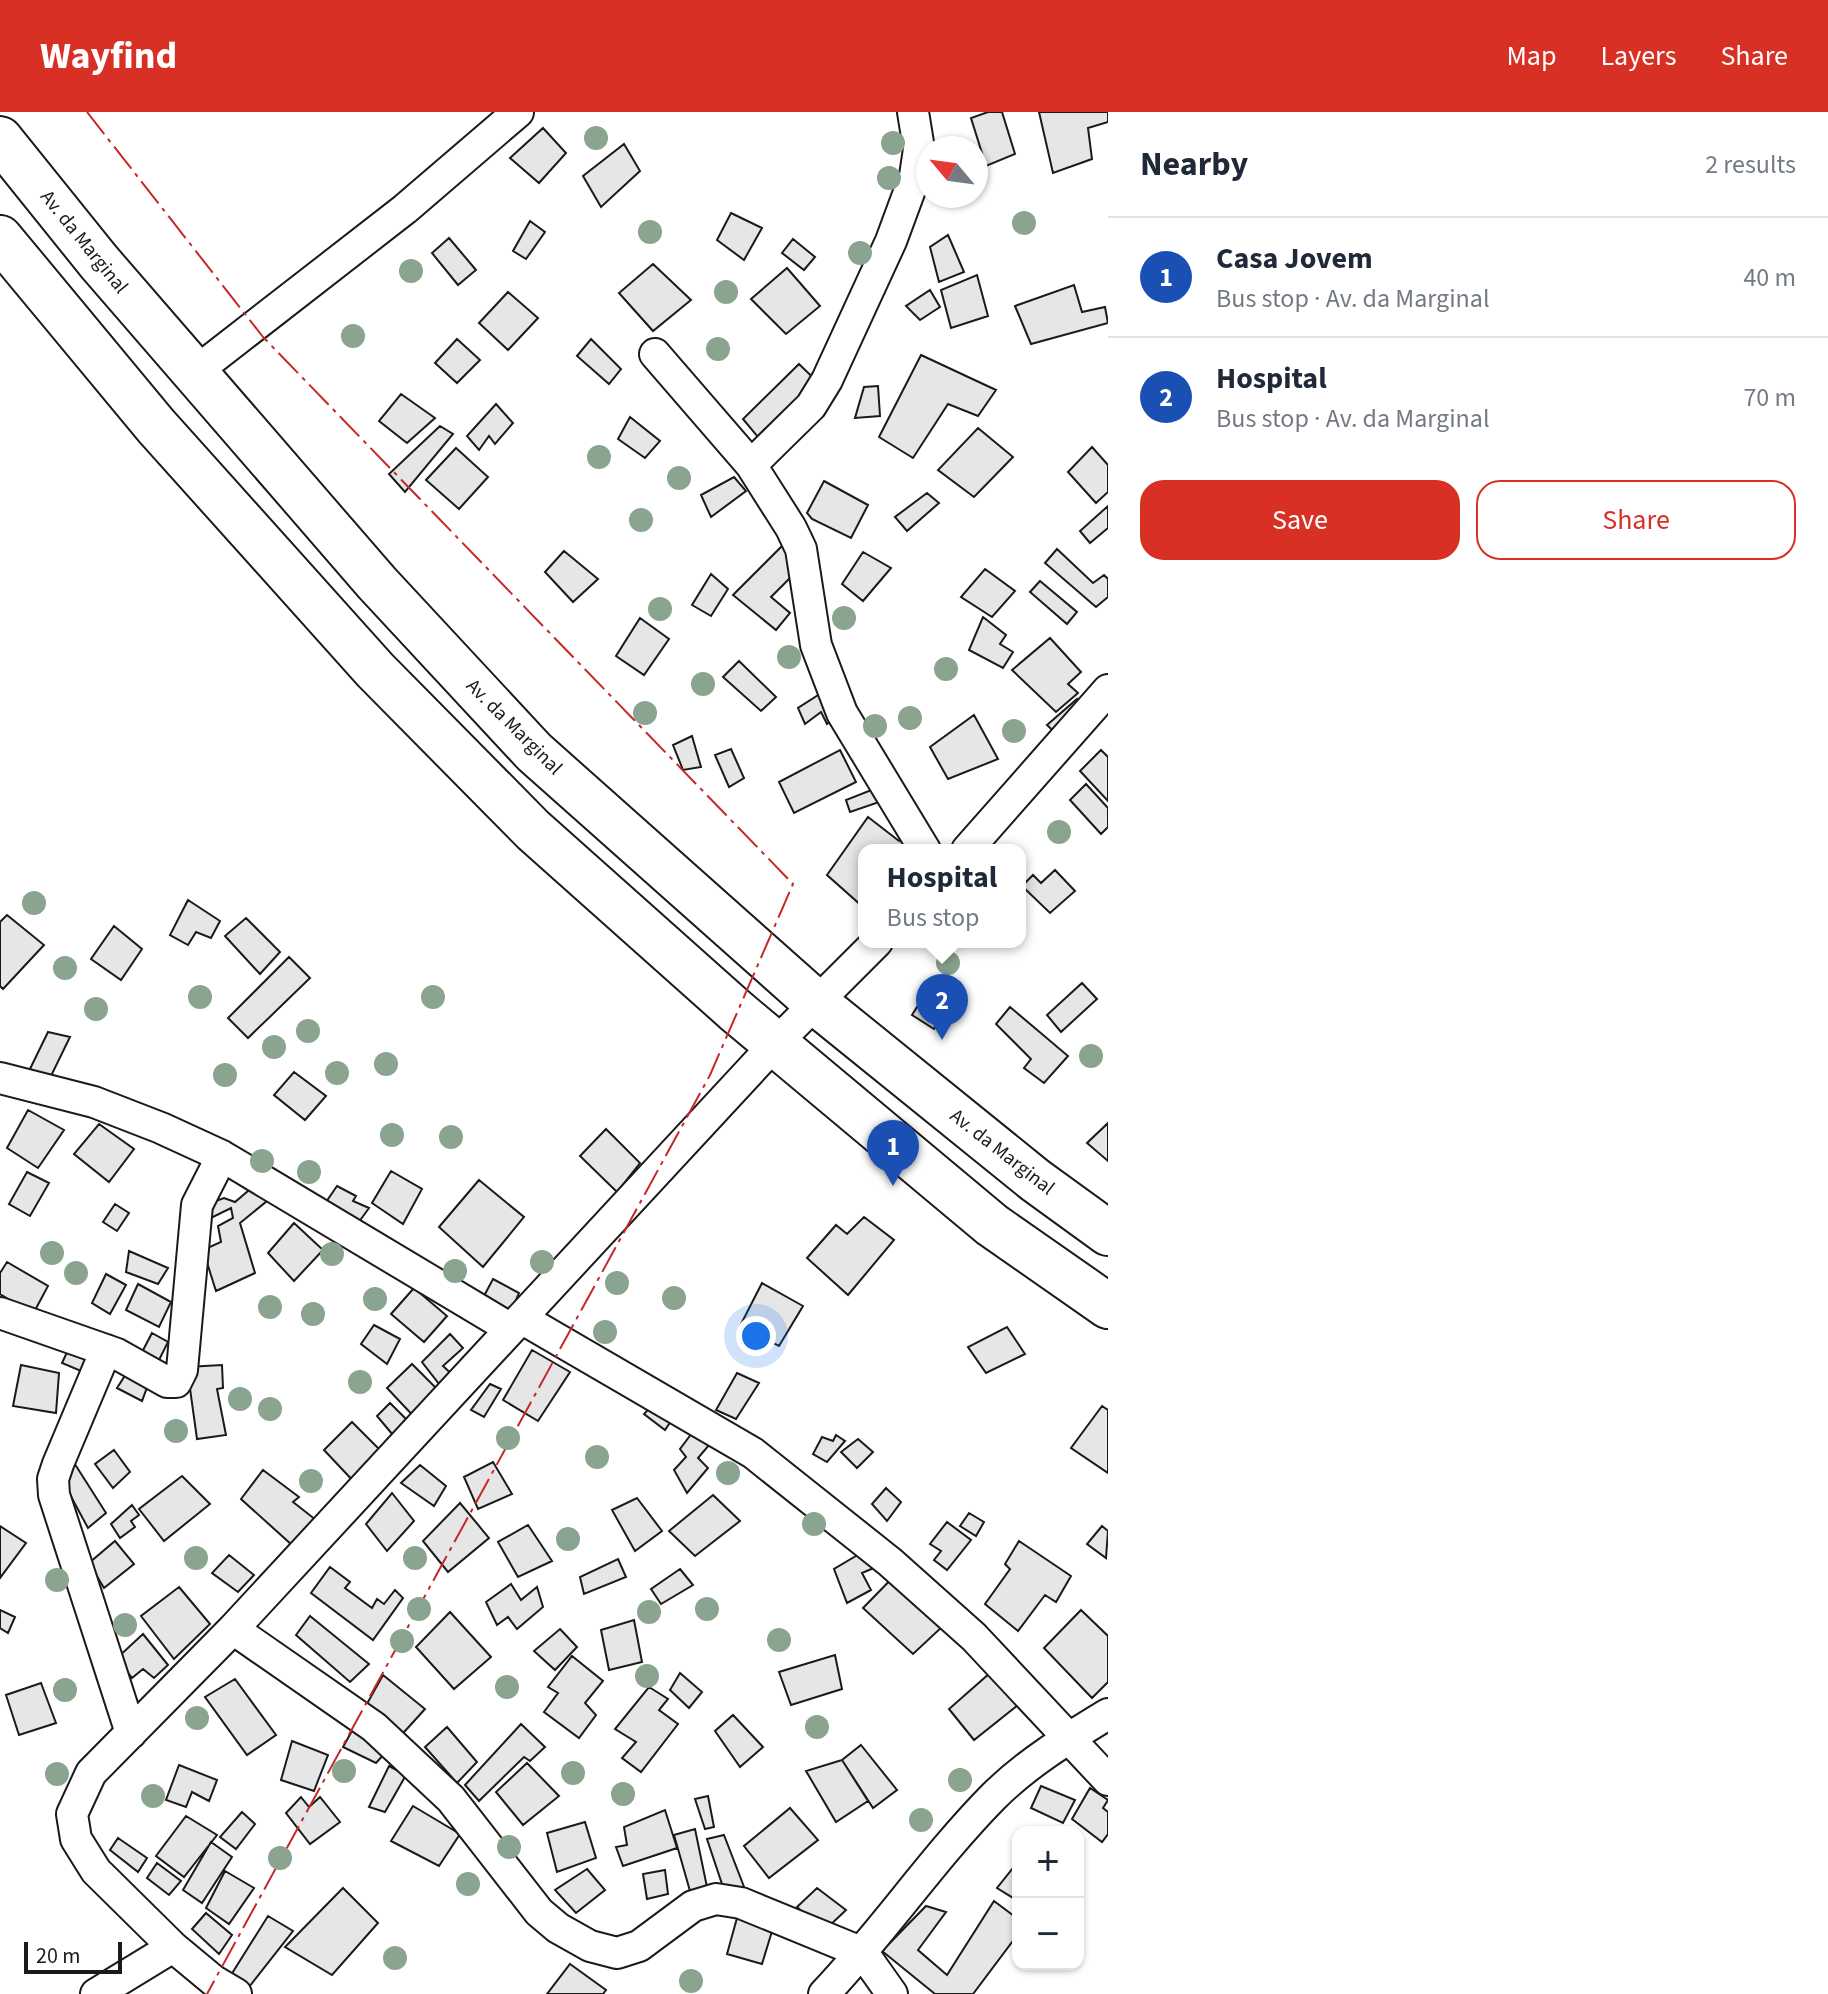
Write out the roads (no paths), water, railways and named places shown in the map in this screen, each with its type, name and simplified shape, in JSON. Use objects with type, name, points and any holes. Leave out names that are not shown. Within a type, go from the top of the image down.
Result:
[{"type":"main road","name":"Av. da Marginal","points":[[0,139],[194,373],[377,583],[534,752],[815,1002],[1035,1180],[1108,1233]]},
{"type":"main road","points":[[0,238],[156,426],[375,670],[533,830],[775,1044],[992,1225],[1108,1306]]},
{"type":"street","points":[[194,373],[405,209],[518,112]]},
{"type":"street","points":[[751,465],[811,406],[827,380],[891,241],[915,176],[919,149],[913,112]]},
{"type":"street","points":[[655,354],[751,465],[791,528],[801,549],[816,645],[842,713],[921,844]]},
{"type":"street","points":[[972,844],[1108,690]]},
{"type":"street","points":[[236,1994],[214,1981],[173,1947],[96,1871],[76,1839],[72,1814],[91,1773],[233,1629],[775,1044],[871,948]]},
{"type":"street","points":[[0,1078],[94,1102],[222,1156],[516,1324],[753,1453],[890,1562],[974,1637],[1108,1780]]},
{"type":"street","points":[[0,1313],[106,1350],[167,1382],[176,1382],[179,1378],[197,1205],[222,1156]]},
{"type":"street","points":[[106,1350],[58,1464],[53,1479],[54,1495],[131,1733]]},
{"type":"street","points":[[233,1629],[374,1727],[451,1799],[539,1912],[558,1928],[590,1946],[617,1953],[639,1946],[693,1906],[716,1899],[741,1903],[863,1953],[892,1994]]},
{"type":"street","points":[[824,1994],[863,1953],[908,1894],[993,1797],[1024,1769],[1108,1714]]},
{"type":"street","points":[[96,1994],[173,1947]]},
{"type":"place","name":"Hospital","points":[[942,1040]]},
{"type":"place","name":"Casa Jovem","points":[[893,1186]]}]
